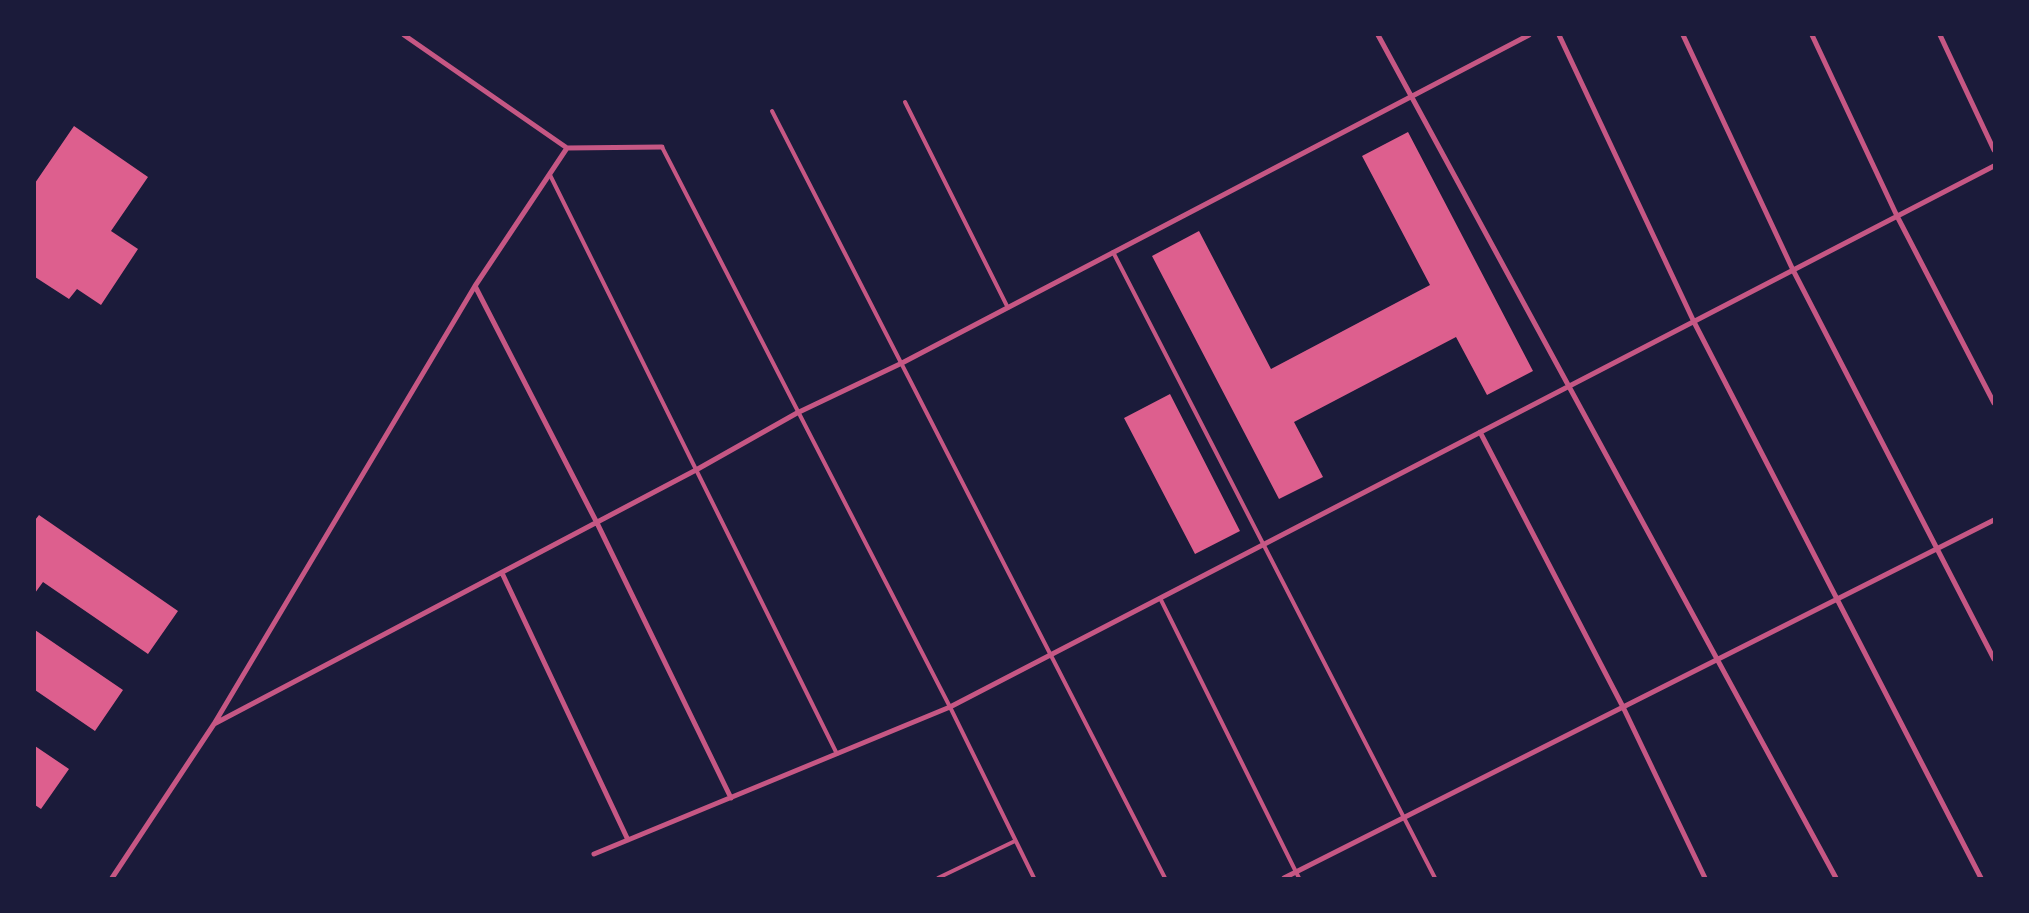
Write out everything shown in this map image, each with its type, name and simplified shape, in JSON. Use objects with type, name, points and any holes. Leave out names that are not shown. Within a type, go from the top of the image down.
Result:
[{"type":"street","points":[[404,35],[567,148],[662,147]]},
{"type":"street","points":[[1378,35],[1836,878]]},
{"type":"street","points":[[214,724],[597,523],[797,413],[902,363],[1529,35]]},
{"type":"street","points":[[1559,35],[1694,322],[1981,878]]},
{"type":"street","points":[[1683,35],[1792,270],[1994,659]]},
{"type":"street","points":[[1812,35],[1896,216],[1994,403]]},
{"type":"street","points":[[1940,35],[1994,150]]},
{"type":"street","points":[[112,878],[214,724],[475,286],[567,148]]},
{"type":"street","points":[[594,854],[950,707],[1994,166]]},
{"type":"street","points":[[475,286],[597,523],[731,798]]},
{"type":"street","points":[[1480,432],[1623,707],[1705,878]]},
{"type":"street","points":[[1284,878],[1994,520]]},
{"type":"street","points":[[502,573],[628,840]]},
{"type":"lane","points":[[905,102],[1008,308]]},
{"type":"lane","points":[[772,111],[1165,878]]},
{"type":"lane","points":[[662,147],[797,413],[950,707],[1034,878]]},
{"type":"lane","points":[[550,176],[837,754]]},
{"type":"lane","points":[[1113,252],[1435,878]]},
{"type":"lane","points":[[1160,598],[1299,878]]},
{"type":"lane","points":[[938,878],[1015,841]]},
{"type":"building","points":[[74,126],[148,177],[111,231],[138,249],[101,305],[77,289],[69,299],[35,277],[35,183]]},
{"type":"building","points":[[1408,132],[1533,371],[1487,395],[1456,337],[1294,422],[1323,477],[1279,499],[1152,256],[1199,231],[1271,369],[1430,285],[1362,156]]},
{"type":"building","points":[[1170,394],[1240,531],[1195,554],[1124,418]]},
{"type":"building","points":[[39,515],[178,611],[148,654],[43,582],[35,593],[35,520]]},
{"type":"building","points":[[35,630],[123,690],[95,731],[35,690]]},
{"type":"building","points":[[35,746],[69,769],[41,809],[35,805]]}]
